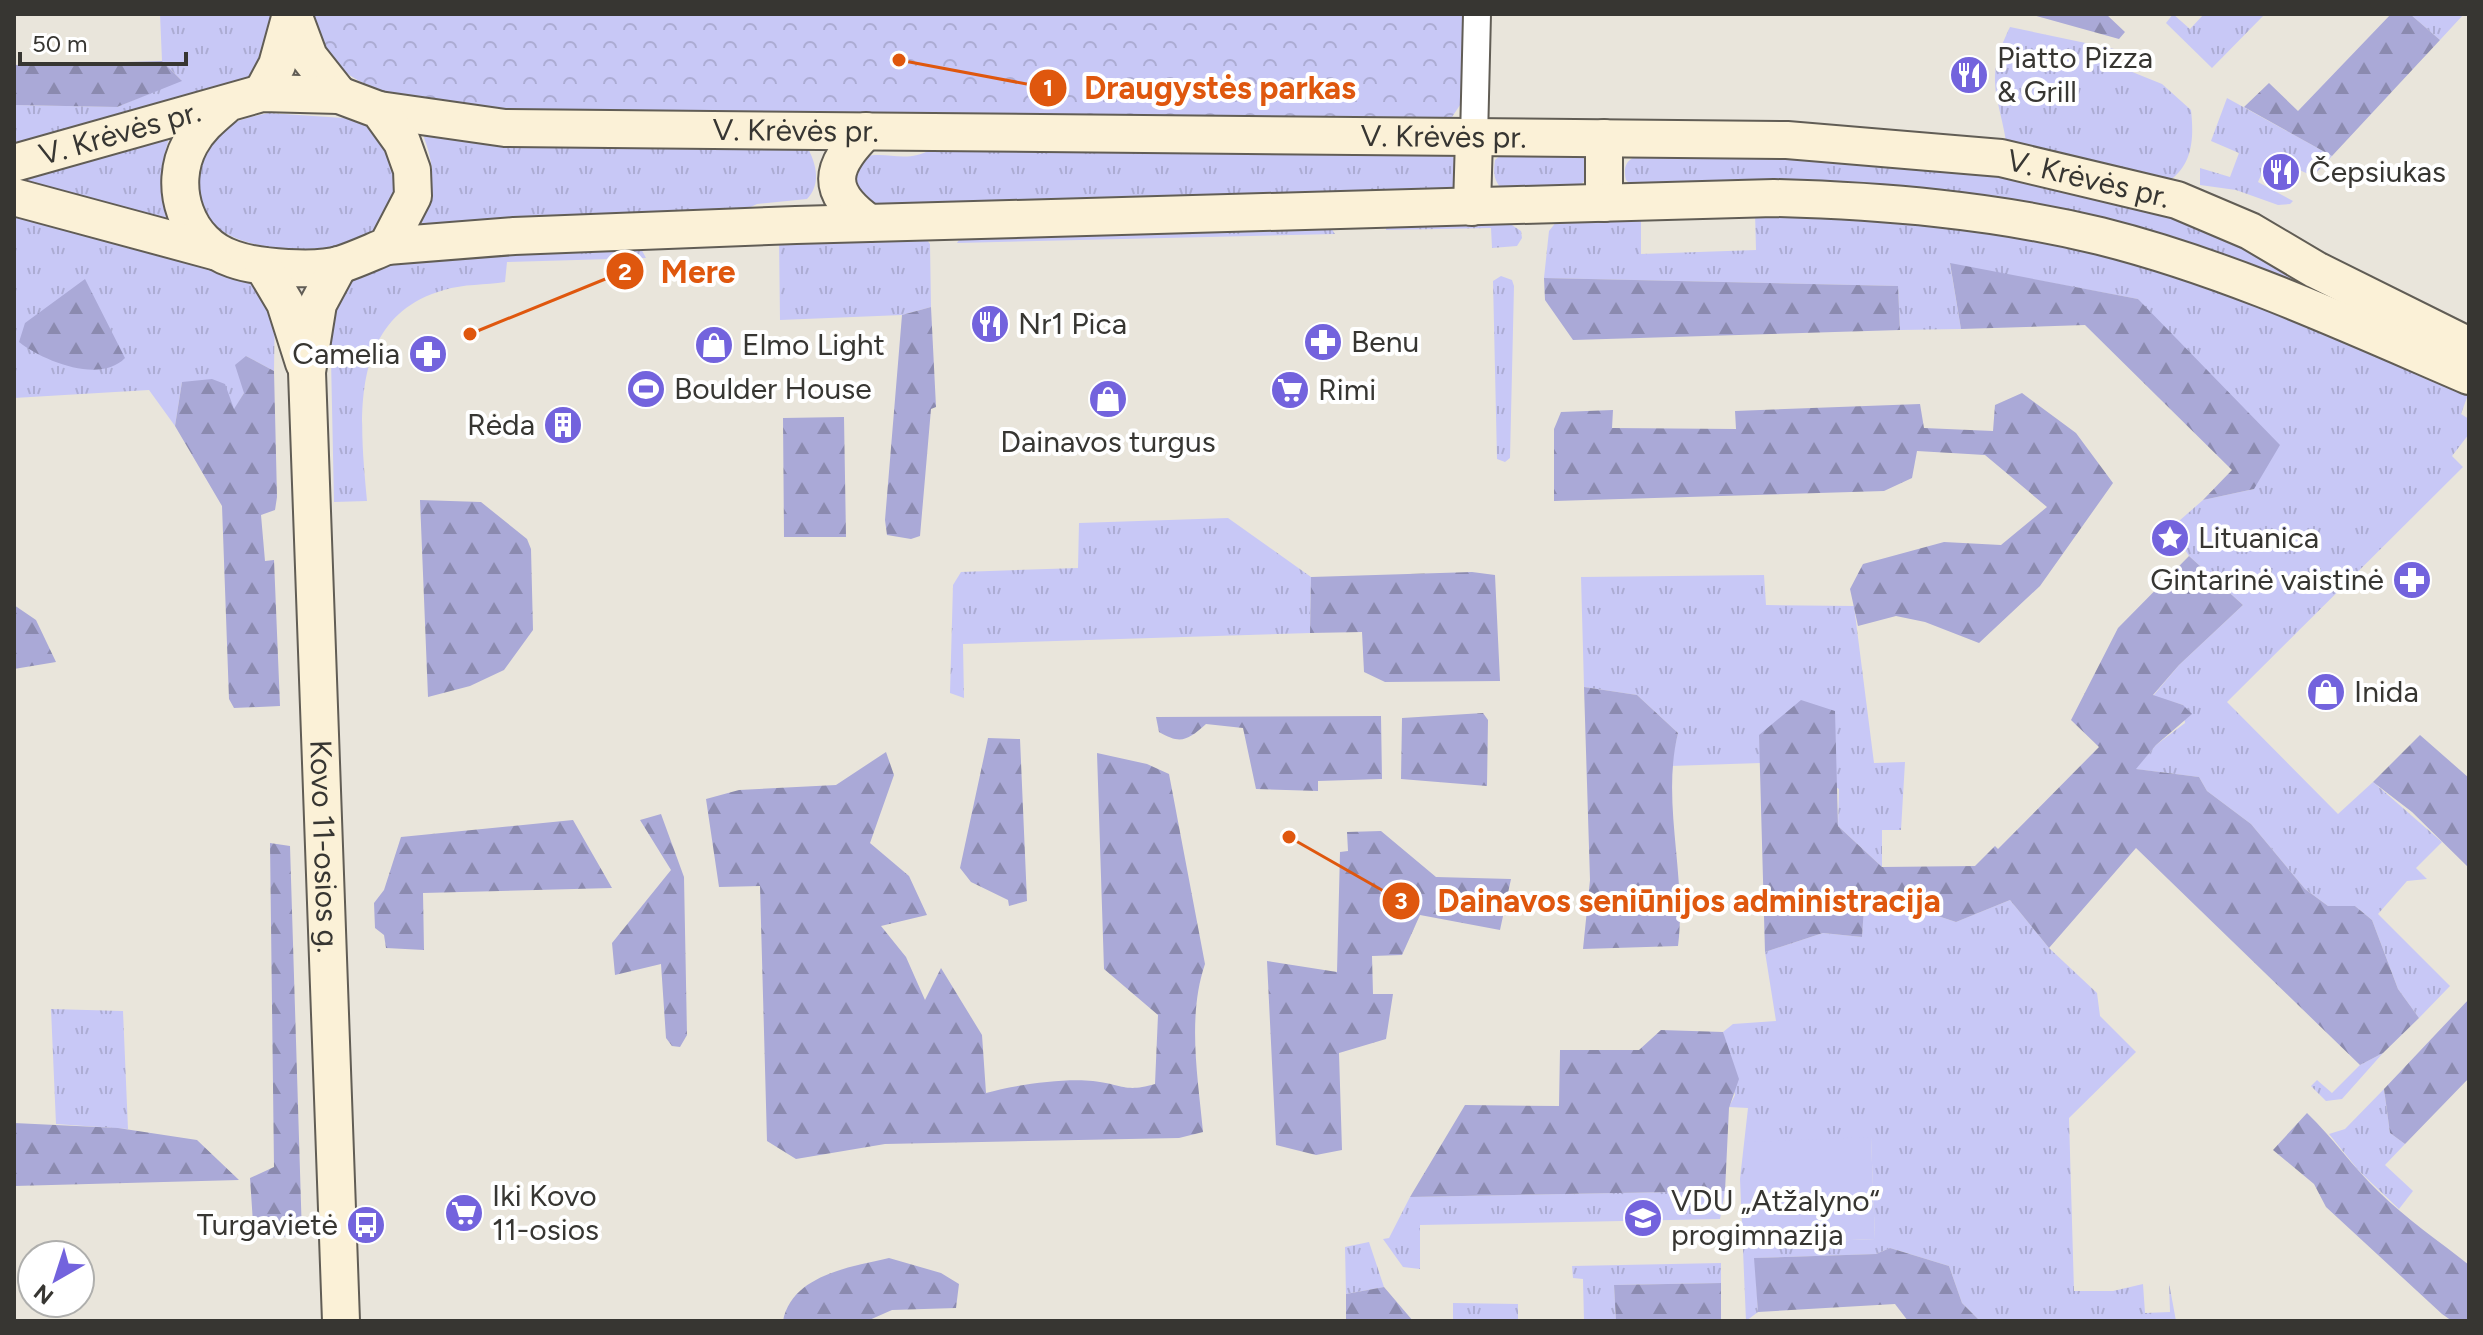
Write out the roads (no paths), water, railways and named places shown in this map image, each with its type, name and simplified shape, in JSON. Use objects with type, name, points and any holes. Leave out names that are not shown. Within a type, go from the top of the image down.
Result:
[{"type":"main road","points":[[262,93],[277,65],[292,14]]},
{"type":"main road","points":[[292,14],[309,57],[339,95]]},
{"type":"main road","points":[[262,93],[339,95],[379,110],[402,142],[412,170],[413,196],[387,246],[339,265],[263,266],[214,251],[184,212],[179,188],[190,144],[202,125],[227,104],[262,93]]},
{"type":"main road","name":"V. Krėvės pr.","points":[[14,163],[227,104]]},
{"type":"main road","name":"V. Krėvės pr.","points":[[379,110],[505,128],[1787,140],[2001,158],[2177,200],[2250,231],[2316,270],[2469,346]]},
{"type":"main road","points":[[796,225],[815,199],[821,181],[817,149],[800,131]]},
{"type":"main road","points":[[866,131],[838,164],[836,182],[850,209],[869,223]]},
{"type":"main road","points":[[1472,207],[1474,138]]},
{"type":"main road","points":[[1604,138],[1604,203]]},
{"type":"main road","name":"V. Krėvės pr.","points":[[14,197],[214,251]]},
{"type":"main road","name":"V. Krėvės pr.","points":[[387,246],[514,236],[796,225],[1604,203],[1892,202],[1987,214],[2099,236],[2194,263],[2469,376]]},
{"type":"main road","name":"Kovo 11-osios g.","points":[[339,265],[318,304],[307,372],[341,1321]]},
{"type":"main road","name":"Kovo 11-osios g.","points":[[263,266],[285,303],[307,372]]},
{"type":"main road","points":[[2299,304],[2316,270]]},
{"type":"street","points":[[1474,138],[1477,14]]},
{"type":"place","name":"Draugystės parkas","points":[[899,60]]},
{"type":"place","name":"Piatto Pizza & Grill","points":[[1969,75]]},
{"type":"place","name":"Čepsiukas","points":[[2281,172]]},
{"type":"place","name":"Nr1 Pica","points":[[990,324]]},
{"type":"place","name":"Mere","points":[[470,334]]},
{"type":"place","name":"Benu","points":[[1323,342]]},
{"type":"place","name":"Elmo Light","points":[[714,345]]},
{"type":"place","name":"Camelia","points":[[428,354]]},
{"type":"place","name":"Boulder House","points":[[646,389]]},
{"type":"place","name":"Rimi","points":[[1290,390]]},
{"type":"place","name":"Dainavos turgus","points":[[1108,399]]},
{"type":"place","name":"Rėda","points":[[563,425]]},
{"type":"place","name":"Lituanica","points":[[2170,538]]},
{"type":"place","name":"Gintarinė vaistinė","points":[[2412,580]]},
{"type":"place","name":"Inida","points":[[2326,692]]},
{"type":"place","name":"Dainavos seniūnijos administracija","points":[[1289,837]]},
{"type":"place","name":"Iki Kovo 11-osios","points":[[464,1213]]},
{"type":"place","name":"VDU „Atžalyno“ progimnazija","points":[[1643,1218]]},
{"type":"place","name":"Turgavietė","points":[[366,1225]]}]
